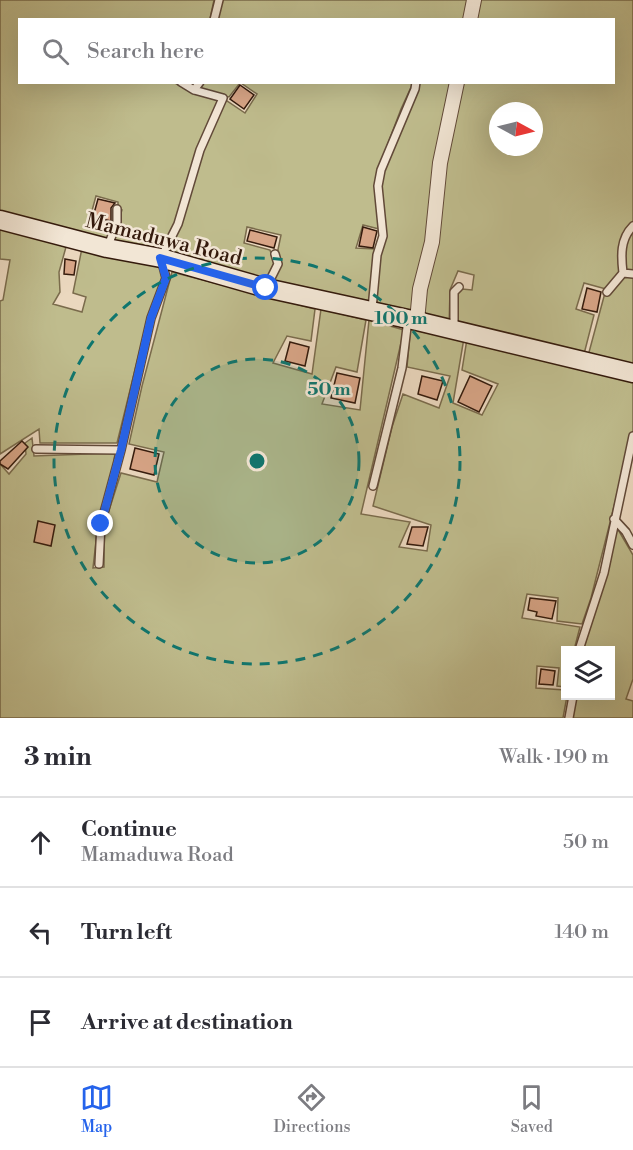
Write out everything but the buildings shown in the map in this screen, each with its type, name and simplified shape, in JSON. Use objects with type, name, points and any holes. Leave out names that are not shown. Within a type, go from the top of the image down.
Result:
[{"type":"street","points":[[470,18],[474,0]]},
{"type":"street","points":[[413,320],[432,242],[440,163],[457,84]]},
{"type":"street","name":"Mamaduwa Road","points":[[0,220],[107,248],[160,258],[266,288],[413,320],[633,374]]},
{"type":"lane","points":[[214,18],[219,0]]},
{"type":"lane","points":[[99,564],[101,524],[121,450],[151,318],[166,278],[160,258],[178,224],[200,150],[223,98],[194,90],[184,84]]},
{"type":"lane","points":[[194,90],[198,84]]},
{"type":"lane","points":[[372,311],[377,255],[383,236],[378,186],[381,170],[415,84]]},
{"type":"lane","points":[[107,248],[117,222],[117,209]]},
{"type":"lane","points":[[607,292],[623,273],[621,253],[626,233],[633,226]]},
{"type":"lane","points":[[266,288],[278,264],[275,254]]},
{"type":"lane","points":[[623,273],[633,274]]},
{"type":"lane","points":[[454,331],[454,292],[459,287]]},
{"type":"lane","points":[[373,486],[413,320]]},
{"type":"lane","points":[[581,646],[604,573],[633,436]]},
{"type":"lane","points":[[36,449],[121,450]]},
{"type":"lane","points":[[614,519],[626,532],[633,545]]},
{"type":"lane","points":[[569,718],[572,700]]},
{"type":"shaded area","points":[[0,0],[214,0],[210,18],[18,18],[18,84],[177,84],[193,93],[220,101],[160,258],[110,248],[122,210],[118,208],[118,202],[96,196],[90,218],[114,224],[105,248],[0,219]]},
{"type":"shaded area","points":[[219,0],[468,0],[465,18],[215,18]]},
{"type":"shaded area","points":[[479,0],[633,0],[633,369],[588,356],[606,289],[584,283],[576,309],[594,315],[584,354],[457,328],[457,293],[462,289],[472,290],[474,275],[458,271],[450,290],[449,328],[422,320],[443,163],[460,84],[615,84],[615,18],[474,18]]},
{"type":"shaded area","points":[[203,84],[239,84],[229,97],[198,90]]},
{"type":"shaded area","points":[[242,84],[413,84],[378,170],[379,229],[363,225],[356,248],[376,249],[370,311],[270,289],[281,235],[247,227],[244,243],[270,250],[274,263],[264,287],[165,259],[203,150],[224,99],[245,113],[257,94]]},
{"type":"shaded area","points":[[418,84],[452,84],[434,208],[413,318],[376,311],[379,256],[385,240],[381,196],[382,178],[395,136]]},
{"type":"shaded area","points":[[0,226],[66,247],[59,272],[60,292],[53,304],[82,312],[86,297],[73,293],[82,248],[160,263],[163,279],[149,313],[117,443],[40,443],[39,429],[0,454],[0,301],[3,300],[10,260],[0,259]]},
{"type":"shaded area","points":[[172,272],[315,309],[311,341],[287,336],[273,363],[312,374],[321,309],[366,320],[357,372],[336,367],[322,404],[360,410],[369,320],[404,330],[361,514],[410,522],[399,547],[427,551],[431,525],[373,506],[392,427],[403,394],[439,408],[450,376],[407,367],[411,323],[464,338],[453,403],[482,415],[498,384],[462,370],[467,339],[633,377],[633,431],[591,598],[582,624],[557,621],[558,598],[527,594],[522,618],[580,627],[575,646],[561,646],[561,686],[557,686],[559,668],[537,666],[536,688],[561,690],[561,700],[566,700],[563,718],[0,718],[0,464],[9,474],[26,454],[25,443],[32,438],[34,456],[115,453],[111,482],[98,524],[93,568],[104,567],[104,526],[121,473],[157,482],[164,452],[129,444]]},
{"type":"shaded area","points":[[616,526],[633,555],[633,679],[626,699],[633,701],[633,718],[572,718],[574,700],[615,700],[615,646],[584,646],[607,575]]},
{"type":"route","points":[[101,524],[121,450],[151,318],[166,278],[160,258],[266,288]]}]
